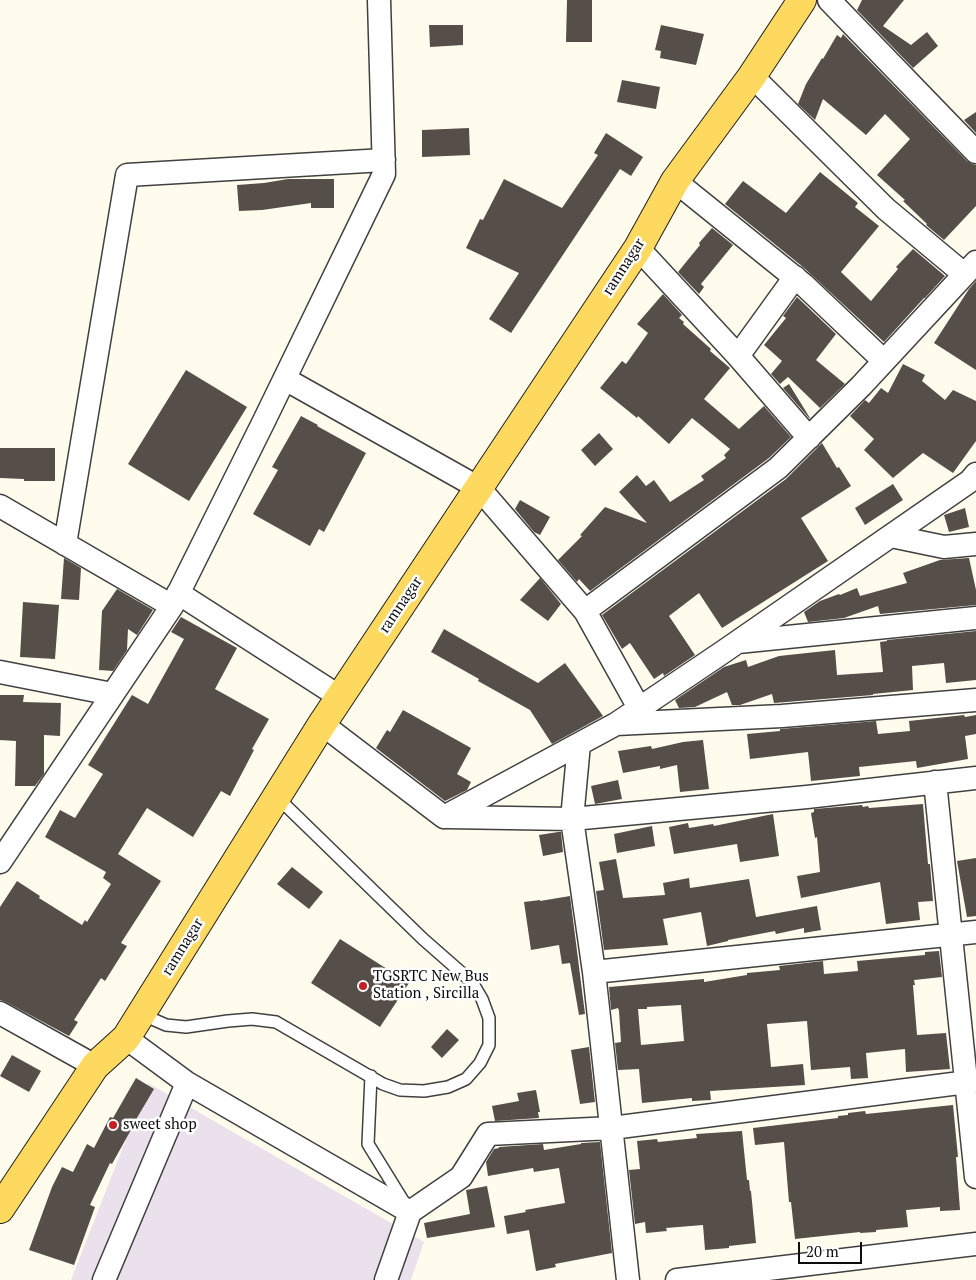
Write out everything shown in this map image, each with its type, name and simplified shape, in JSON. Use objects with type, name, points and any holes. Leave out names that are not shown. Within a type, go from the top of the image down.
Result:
[{"type":"main road","name":"ramnagar","points":[[0,1210],[96,1066],[126,1038],[322,724],[638,248],[675,181],[752,76],[802,0]]},
{"type":"street","points":[[0,862],[8,836],[112,694],[175,599],[384,174],[379,0]]},
{"type":"street","points":[[829,0],[976,152]]},
{"type":"street","points":[[585,611],[778,468],[862,386],[970,268],[886,208],[752,76]]},
{"type":"street","points":[[65,544],[127,175],[384,160]]},
{"type":"street","points":[[675,181],[795,277],[884,361]]},
{"type":"street","points":[[638,248],[738,356],[809,438]]},
{"type":"street","points":[[738,356],[795,277]]},
{"type":"street","points":[[284,379],[479,488],[585,611],[639,708]]},
{"type":"street","points":[[444,817],[616,724],[891,536],[970,481],[976,474]]},
{"type":"street","points":[[0,506],[65,544],[175,599],[340,697]]},
{"type":"street","points":[[891,536],[944,547],[976,544]]},
{"type":"street","points":[[737,642],[976,618]]},
{"type":"street","points":[[0,672],[112,694]]},
{"type":"street","points":[[616,724],[782,716],[976,700]]},
{"type":"street","points":[[322,724],[444,817],[572,819],[807,797],[976,778]]},
{"type":"street","points":[[579,744],[572,819],[594,972],[628,1280]]},
{"type":"street","points":[[935,782],[951,934],[971,1082],[976,1177]]},
{"type":"street","points":[[594,972],[976,932]]},
{"type":"street","points":[[0,1013],[96,1066]]},
{"type":"street","points":[[126,1038],[187,1083],[410,1212]]},
{"type":"street","points":[[386,1280],[410,1212],[461,1177],[488,1134],[612,1128],[971,1082]]},
{"type":"street","points":[[104,1280],[187,1083]]},
{"type":"street","points":[[677,1280],[976,1244]]},
{"type":"lane","points":[[141,1014],[166,1025],[186,1028],[252,1019],[276,1022],[383,1084],[400,1090],[424,1091],[448,1087],[466,1079],[480,1064],[489,1045],[489,1018],[482,999],[472,982],[423,939],[277,797]]},
{"type":"lane","points":[[371,1076],[368,1144],[410,1212]]},
{"type":"shaded area","points":[[148,1083],[424,1242],[411,1280],[71,1280]]},
{"type":"building","points":[[567,0],[592,0],[592,42],[566,42]]},
{"type":"building","points":[[862,0],[904,0],[883,26],[911,45],[927,32],[938,46],[913,68],[857,10]]},
{"type":"building","points":[[429,25],[463,25],[463,45],[430,47]]},
{"type":"building","points":[[661,25],[704,34],[696,65],[660,58],[661,51],[655,50]]},
{"type":"building","points":[[843,34],[967,161],[976,165],[976,206],[944,240],[926,225],[903,201],[905,200],[877,175],[910,139],[885,114],[866,135],[823,99],[815,120],[798,104],[806,84],[822,58],[837,35],[841,38]]},
{"type":"building","points":[[622,80],[660,87],[656,109],[617,102]]},
{"type":"building","points":[[976,112],[976,133],[964,120]]},
{"type":"building","points":[[469,128],[470,155],[422,157],[422,130]]},
{"type":"building","points":[[606,133],[643,157],[631,176],[620,169],[511,333],[489,319],[519,273],[466,248],[480,219],[483,220],[504,179],[562,208],[598,155],[594,153]]},
{"type":"building","points":[[820,172],[858,203],[855,207],[879,226],[841,272],[871,301],[898,269],[896,267],[913,249],[945,276],[884,342],[803,267],[725,204],[743,181],[786,213]]},
{"type":"building","points":[[288,179],[334,179],[334,208],[311,208],[311,203],[262,210],[239,211],[237,185]]},
{"type":"building","points":[[712,228],[733,245],[701,284],[704,287],[699,294],[678,272]]},
{"type":"building","points":[[976,281],[976,370],[934,343]]},
{"type":"building","points":[[663,294],[682,315],[679,318],[684,322],[683,324],[730,368],[704,399],[739,429],[764,406],[791,437],[769,458],[590,591],[579,579],[577,582],[558,560],[582,536],[580,535],[605,507],[647,523],[619,492],[637,475],[646,486],[654,480],[670,502],[704,480],[701,476],[726,458],[724,455],[730,449],[692,418],[669,444],[638,416],[637,418],[600,388],[622,361],[626,364],[648,333],[637,324]]},
{"type":"building","points":[[797,297],[836,334],[816,360],[845,384],[820,408],[788,377],[780,384],[771,374],[782,361],[764,345],[786,318],[783,316]]},
{"type":"building","points":[[903,364],[925,375],[922,381],[945,400],[953,390],[976,401],[976,441],[953,473],[923,453],[893,478],[864,450],[874,439],[850,416],[865,400],[869,403],[881,388],[888,393]]},
{"type":"building","points":[[186,370],[247,407],[189,501],[128,464]]},
{"type":"building","points":[[789,384],[810,418],[783,388]]},
{"type":"building","points":[[301,416],[366,453],[324,532],[319,529],[310,546],[253,514],[278,470],[272,467]]},
{"type":"building","points":[[599,433],[613,449],[595,466],[581,450]]},
{"type":"building","points":[[822,443],[837,468],[839,467],[851,486],[801,518],[828,561],[722,628],[699,593],[669,616],[695,655],[664,676],[663,673],[654,679],[630,643],[622,649],[602,615],[786,479]]},
{"type":"building","points":[[0,448],[55,448],[55,481],[24,481],[24,479],[0,478]]},
{"type":"building","points":[[893,484],[903,500],[865,525],[855,508]]},
{"type":"building","points":[[520,500],[550,517],[540,535],[534,532],[515,509]]},
{"type":"building","points":[[965,508],[969,527],[949,532],[944,515]]},
{"type":"building","points":[[64,558],[81,568],[79,600],[61,599]]},
{"type":"building","points":[[969,558],[976,590],[976,605],[880,614],[878,606],[844,618],[808,622],[804,612],[820,601],[857,588],[860,596],[907,583],[903,573],[940,560]]},
{"type":"building","points":[[540,578],[561,604],[548,621],[520,600]]},
{"type":"building","points":[[117,589],[153,610],[137,635],[128,629],[127,650],[113,671],[99,670],[102,611]]},
{"type":"building","points":[[23,602],[59,605],[55,659],[20,657]]},
{"type":"building","points":[[181,617],[237,648],[215,689],[269,719],[252,749],[254,750],[230,796],[221,791],[193,837],[147,808],[118,854],[161,881],[121,943],[127,946],[105,981],[101,978],[74,1020],[78,1022],[69,1036],[0,1000],[0,907],[17,881],[40,896],[39,898],[82,925],[85,920],[87,922],[111,884],[103,878],[106,872],[45,837],[60,810],[75,818],[103,774],[88,765],[132,695],[148,704],[184,639],[171,632]]},
{"type":"building","points":[[444,629],[538,683],[565,663],[603,716],[552,744],[530,710],[431,652]]},
{"type":"building","points":[[976,631],[976,680],[946,683],[944,663],[912,666],[913,690],[774,703],[772,694],[740,705],[732,705],[727,692],[695,707],[679,708],[675,700],[724,667],[746,660],[748,667],[779,656],[835,650],[837,675],[883,672],[880,642]]},
{"type":"building","points":[[0,695],[24,695],[23,702],[61,703],[60,736],[44,735],[44,774],[35,786],[15,786],[16,741],[0,740]]},
{"type":"building","points":[[403,710],[471,748],[457,774],[471,782],[467,790],[445,801],[376,748],[387,730],[390,732]]},
{"type":"building","points":[[964,715],[965,717],[976,715],[976,734],[965,736],[968,759],[917,768],[916,761],[859,767],[860,776],[811,781],[808,752],[750,759],[747,734],[780,731],[780,729],[876,721],[878,734],[910,731],[909,721]]},
{"type":"building","points":[[703,740],[709,789],[680,792],[677,765],[660,769],[660,766],[623,773],[618,751],[651,746],[652,749],[683,742]]},
{"type":"building","points":[[618,780],[622,799],[595,804],[591,786]]},
{"type":"building","points":[[923,804],[933,901],[918,902],[920,920],[886,924],[880,882],[801,898],[797,876],[820,872],[817,837],[815,838],[811,813],[814,812],[814,809],[862,805],[869,808]]},
{"type":"building","points":[[773,814],[779,856],[740,862],[737,844],[674,854],[669,827],[688,823],[689,828],[713,824],[714,826]]},
{"type":"building","points":[[652,826],[655,846],[617,853],[614,834]]},
{"type":"building","points":[[561,832],[563,852],[543,856],[539,835]]},
{"type":"building","points":[[976,858],[976,916],[967,917],[957,861]]},
{"type":"building","points":[[616,859],[623,898],[665,895],[663,883],[689,878],[690,888],[749,879],[756,917],[817,906],[821,930],[804,933],[804,928],[776,934],[775,931],[707,946],[701,912],[663,919],[668,945],[604,950],[596,891],[604,890],[599,862]]},
{"type":"building","points":[[292,867],[323,892],[309,909],[277,884]]},
{"type":"building","points":[[570,896],[585,1014],[579,1015],[570,963],[562,964],[559,945],[531,950],[524,902]]},
{"type":"building","points":[[340,939],[409,983],[380,1027],[311,983]]},
{"type":"building","points":[[939,951],[942,977],[914,980],[917,1035],[946,1033],[950,1069],[906,1072],[905,1049],[866,1053],[868,1078],[851,1079],[850,1067],[811,1070],[807,1021],[767,1024],[771,1067],[803,1064],[805,1085],[710,1091],[711,1100],[692,1101],[692,1098],[642,1103],[639,1069],[618,1070],[615,1043],[621,1042],[619,1011],[618,1008],[611,1010],[609,987],[704,979],[704,982],[747,975],[747,973],[780,970],[779,966],[823,961],[824,974],[858,971],[857,961],[925,955],[925,952]],"holes":[[[681,1005],[684,1041],[641,1045],[638,1009]]]},
{"type":"building","points":[[447,1029],[459,1040],[442,1058],[431,1047]]},
{"type":"building","points":[[589,1047],[595,1102],[580,1104],[571,1050]]},
{"type":"building","points":[[12,1055],[41,1071],[29,1092],[0,1076]]},
{"type":"building","points":[[136,1078],[154,1089],[112,1164],[110,1163],[90,1205],[95,1207],[74,1265],[29,1250],[52,1187],[62,1167],[73,1172],[87,1144],[94,1148],[110,1117],[113,1118]]},
{"type":"building","points":[[536,1090],[540,1112],[538,1112],[539,1118],[495,1121],[492,1106],[519,1101],[517,1093]]},
{"type":"building","points":[[953,1105],[958,1157],[956,1157],[960,1210],[940,1211],[940,1207],[906,1210],[908,1227],[876,1230],[876,1232],[795,1239],[791,1202],[789,1202],[784,1142],[755,1145],[753,1128],[838,1118],[838,1116],[848,1115],[848,1113],[865,1111],[866,1114]]},
{"type":"building","points":[[742,1131],[756,1243],[705,1250],[703,1225],[666,1228],[667,1231],[646,1233],[645,1222],[635,1224],[629,1170],[640,1169],[637,1141],[657,1139],[658,1142],[697,1138],[696,1134]]},
{"type":"building","points":[[600,1142],[612,1253],[555,1264],[556,1267],[536,1271],[529,1230],[507,1234],[504,1216],[565,1203],[559,1168],[534,1172],[533,1168],[488,1176],[486,1162],[494,1149],[499,1147],[543,1144],[544,1150],[581,1143]]},
{"type":"building","points":[[487,1186],[495,1227],[427,1238],[424,1223],[470,1214],[466,1190]]},
{"type":"place","name":"TGSRTC New Bus Station , Sircilla","points":[[363,986]]},
{"type":"place","name":"sweet shop","points":[[113,1125]]}]
